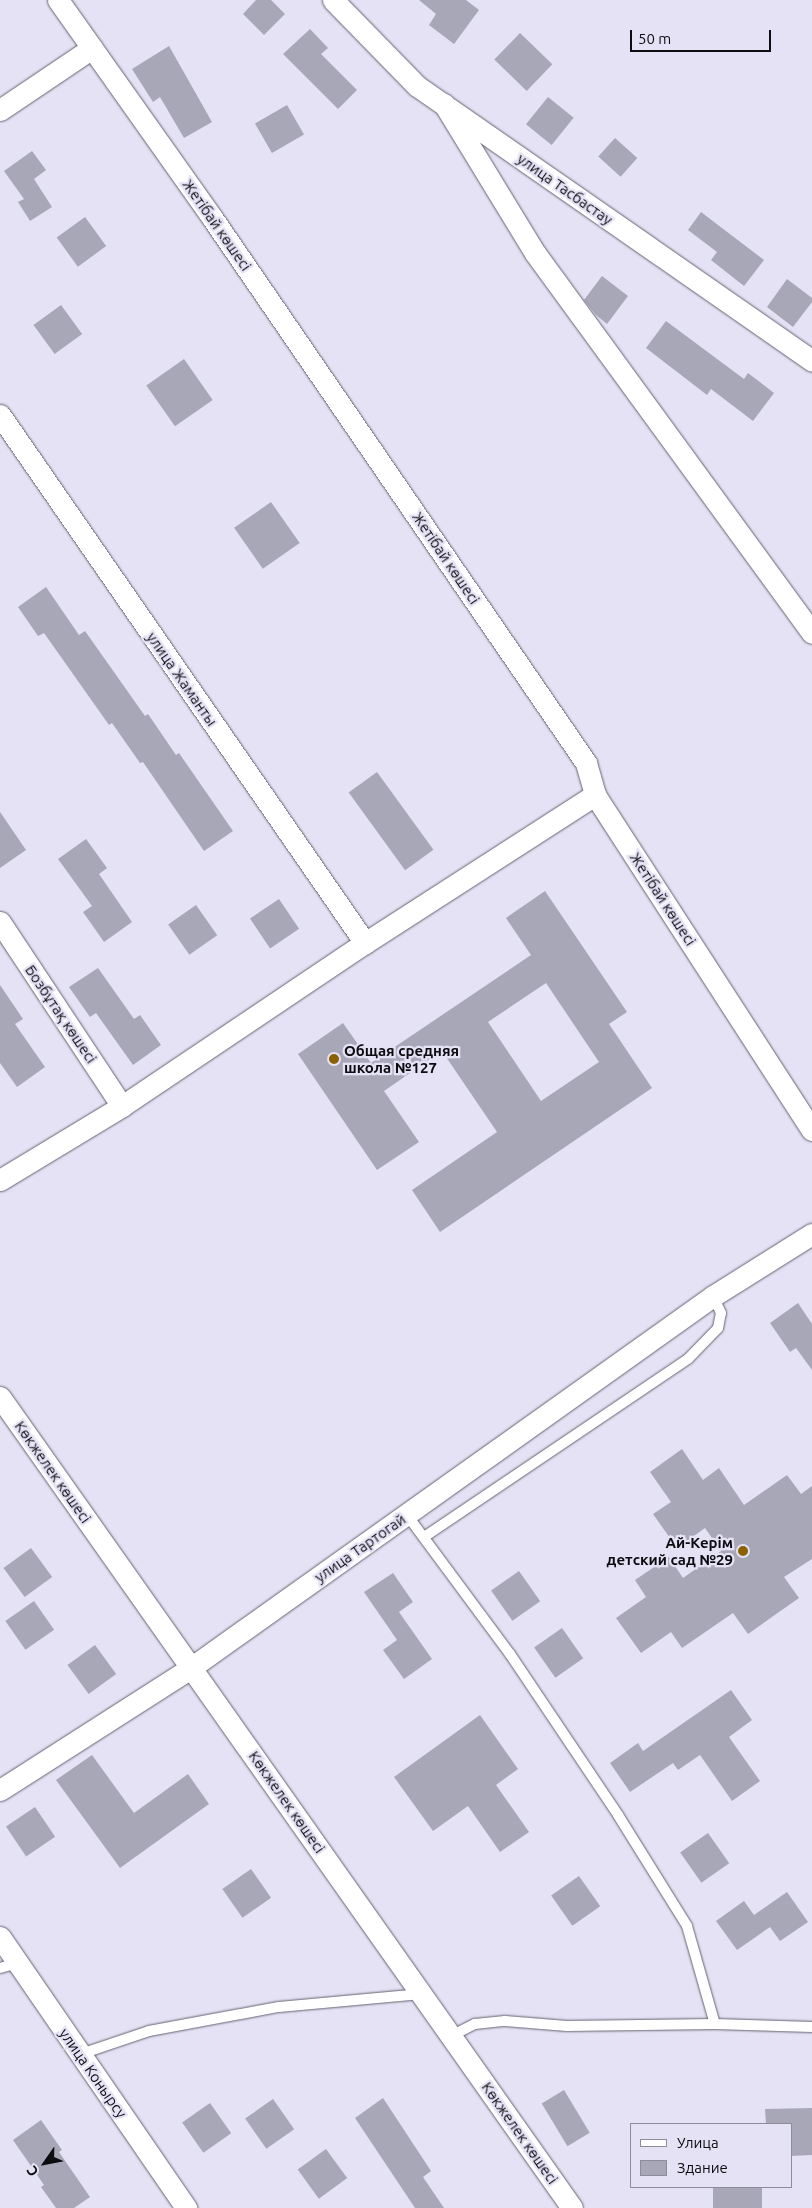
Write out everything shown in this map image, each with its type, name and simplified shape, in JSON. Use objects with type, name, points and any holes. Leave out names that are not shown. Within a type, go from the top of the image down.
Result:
[{"type":"street","name":"Жетібай көшесі","points":[[58,0],[219,227],[586,763],[595,795],[812,1130]]},
{"type":"street","name":"улица Тасбастау","points":[[333,0],[417,86],[811,357]]},
{"type":"street","points":[[0,110],[92,48]]},
{"type":"street","points":[[444,104],[535,253],[812,633]]},
{"type":"street","name":"улица Жаманты","points":[[0,415],[365,943]]},
{"type":"street","points":[[0,1180],[122,1106],[365,943],[595,795]]},
{"type":"street","name":"Бозбұтақ көшесі","points":[[0,922],[122,1106]]},
{"type":"street","name":"улица Тартогай","points":[[0,1790],[192,1668],[713,1296],[812,1234]]},
{"type":"street","name":"Көкжелек көшесі","points":[[0,1397],[572,2208]]},
{"type":"street","name":"улица Конырсу","points":[[0,1937],[9,1966],[81,2054],[186,2208]]},
{"type":"lane","points":[[424,1538],[688,1359],[718,1328],[721,1313],[713,1296]]},
{"type":"lane","points":[[407,1515],[515,1662],[618,1816],[687,1926],[715,2024]]},
{"type":"lane","points":[[81,2054],[149,2031],[270,2009],[422,1994]]},
{"type":"lane","points":[[451,2036],[475,2024],[505,2021],[567,2026],[715,2024],[812,2027]]},
{"type":"building","points":[[256,0],[271,0],[285,14],[264,35],[243,14]]},
{"type":"building","points":[[419,0],[466,0],[479,10],[454,44],[429,25],[436,14]]},
{"type":"building","points":[[310,29],[328,48],[321,54],[357,90],[338,109],[283,54]]},
{"type":"building","points":[[520,33],[552,64],[527,91],[494,60]]},
{"type":"building","points":[[169,46],[212,122],[184,138],[160,97],[153,102],[132,69]]},
{"type":"building","points":[[548,97],[574,118],[552,145],[526,124]]},
{"type":"building","points":[[287,105],[304,134],[272,153],[255,124]]},
{"type":"building","points":[[615,138],[637,158],[621,177],[598,157]]},
{"type":"building","points":[[32,151],[46,170],[34,179],[52,207],[30,221],[18,202],[24,199],[4,171]]},
{"type":"building","points":[[701,212],[764,260],[744,286],[711,260],[717,252],[688,230]]},
{"type":"building","points":[[85,217],[106,246],[78,267],[57,238]]},
{"type":"building","points":[[602,276],[628,296],[607,324],[596,315],[584,300]]},
{"type":"building","points":[[787,279],[812,298],[812,302],[793,327],[767,307]]},
{"type":"building","points":[[61,305],[82,334],[55,354],[33,325]]},
{"type":"building","points":[[666,321],[744,379],[748,373],[774,393],[753,421],[711,389],[707,395],[646,348]]},
{"type":"building","points":[[184,359],[213,400],[175,426],[146,385]]},
{"type":"building","points":[[271,502],[300,543],[263,569],[234,528]]},
{"type":"building","points":[[46,587],[79,635],[85,631],[145,716],[148,714],[176,755],[179,753],[233,831],[204,851],[143,762],[140,763],[112,723],[109,725],[44,633],[38,636],[18,607]]},
{"type":"building","points":[[377,772],[433,850],[405,870],[349,793]]},
{"type":"building","points":[[0,812],[26,850],[0,868]]},
{"type":"building","points":[[86,839],[107,868],[99,874],[132,922],[104,942],[83,912],[92,906],[58,859]]},
{"type":"building","name":"Общая средняя школа №127","points":[[545,891],[627,1012],[609,1024],[652,1088],[440,1232],[412,1190],[497,1132],[442,1051],[384,1091],[419,1142],[377,1170],[298,1054],[343,1023],[371,1063],[531,955],[506,918]],"holes":[[[546,983],[599,1062],[541,1101],[488,1022]]]},
{"type":"building","points":[[279,899],[299,929],[270,948],[250,919]]},
{"type":"building","points":[[196,905],[217,935],[189,955],[168,925]]},
{"type":"building","points":[[98,968],[134,1019],[140,1015],[161,1045],[133,1065],[96,1013],[90,1017],[69,987]]},
{"type":"building","points":[[0,985],[23,1019],[15,1024],[45,1067],[17,1087],[0,1063]]},
{"type":"building","points":[[798,1303],[812,1324],[812,1370],[796,1348],[790,1352],[770,1323]]},
{"type":"building","name":"Ай-Керім детский сад №29","points":[[682,1449],[703,1480],[719,1468],[744,1505],[787,1475],[801,1494],[812,1486],[812,1559],[784,1577],[799,1598],[748,1634],[733,1613],[682,1648],[671,1632],[641,1653],[616,1618],[646,1597],[635,1580],[669,1557],[683,1578],[721,1551],[705,1528],[677,1548],[653,1514],[671,1502],[650,1472]]},
{"type":"building","points":[[31,1548],[52,1577],[25,1597],[3,1568]]},
{"type":"building","points":[[519,1571],[540,1601],[512,1621],[491,1591]]},
{"type":"building","points":[[393,1573],[413,1602],[399,1612],[432,1659],[404,1679],[383,1650],[397,1640],[364,1592]]},
{"type":"building","points":[[34,1601],[54,1630],[25,1650],[5,1621]]},
{"type":"building","points":[[562,1628],[583,1658],[555,1678],[534,1648]]},
{"type":"building","points":[[95,1645],[116,1674],[89,1694],[67,1665]]},
{"type":"building","points":[[731,1690],[752,1720],[729,1737],[760,1781],[732,1801],[700,1755],[678,1770],[673,1763],[630,1792],[610,1763],[638,1743],[643,1751]]},
{"type":"building","points":[[480,1715],[518,1769],[496,1785],[529,1832],[500,1852],[468,1806],[433,1831],[394,1777]]},
{"type":"building","points":[[92,1755],[134,1813],[188,1774],[209,1804],[120,1868],[56,1780]]},
{"type":"building","points":[[35,1807],[55,1837],[26,1856],[6,1827]]},
{"type":"building","points":[[708,1833],[729,1863],[701,1883],[680,1853]]},
{"type":"building","points":[[251,1869],[271,1898],[242,1918],[222,1889]]},
{"type":"building","points":[[579,1876],[600,1906],[572,1926],[551,1896]]},
{"type":"building","points":[[787,1892],[808,1922],[780,1941],[770,1927],[737,1950],[716,1921],[744,1901],[754,1915]]},
{"type":"building","points":[[564,2090],[590,2133],[567,2146],[542,2103]]},
{"type":"building","points":[[383,2098],[431,2171],[423,2177],[444,2208],[415,2208],[355,2118]]},
{"type":"building","points":[[273,2099],[294,2129],[266,2149],[245,2119]]},
{"type":"building","points":[[210,2103],[231,2133],[203,2153],[182,2123]]},
{"type":"building","points":[[812,2108],[812,2155],[792,2156],[792,2123],[766,2123],[765,2109]]},
{"type":"building","points":[[41,2120],[62,2150],[59,2152],[90,2197],[74,2208],[56,2208],[41,2187],[44,2185],[13,2140]]},
{"type":"building","points":[[326,2149],[347,2178],[319,2199],[298,2170]]},
{"type":"building","points":[[713,2188],[762,2188],[762,2208],[713,2208]]},
{"type":"place","name":"Общая средняя школа №127","points":[[334,1059]]},
{"type":"place","name":"Ай-Керім детский сад №29","points":[[743,1551]]}]
